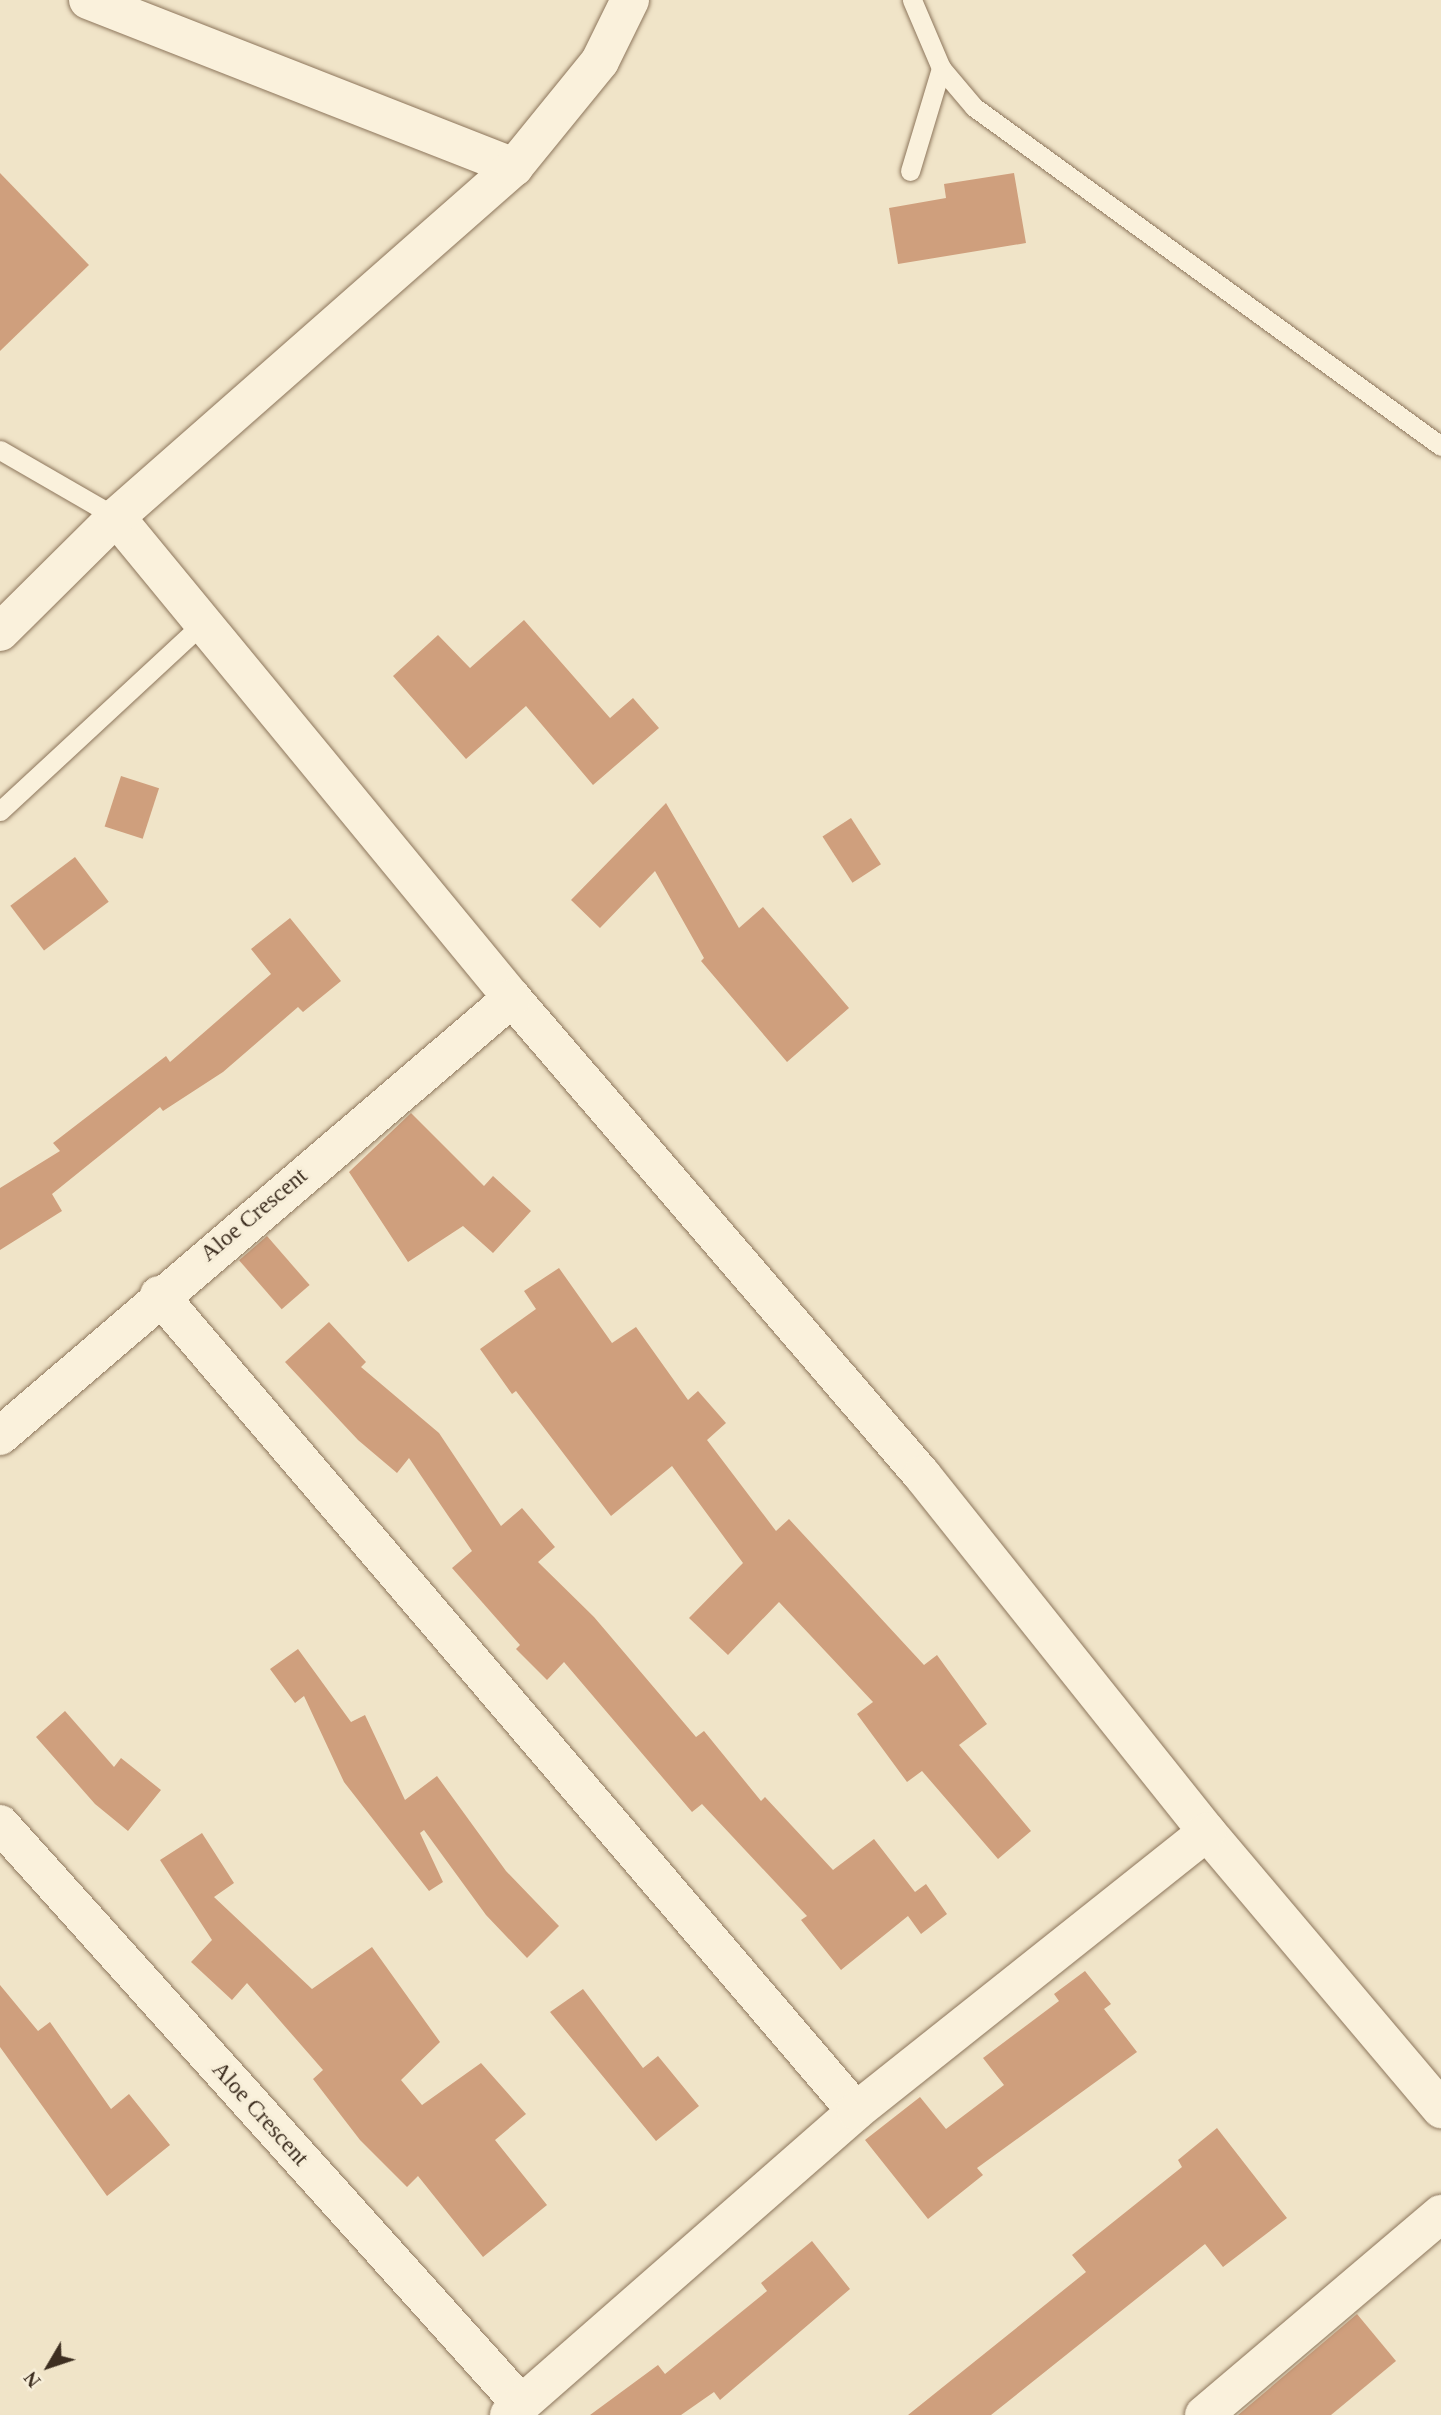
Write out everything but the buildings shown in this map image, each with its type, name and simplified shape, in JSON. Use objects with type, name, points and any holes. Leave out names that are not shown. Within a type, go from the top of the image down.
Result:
[{"type":"street","points":[[88,0],[514,167]]},
{"type":"street","points":[[0,632],[116,517],[514,167],[600,61],[630,0]]},
{"type":"street","points":[[116,517],[512,998],[922,1475],[1207,1832],[1441,2109]]},
{"type":"street","name":"Aloe Crescent","points":[[0,1436],[159,1295],[512,998]]},
{"type":"street","points":[[159,1295],[856,2111]]},
{"type":"street","name":"Aloe Crescent","points":[[0,1824],[515,2409]]},
{"type":"street","points":[[515,2409],[856,2111],[1207,1832]]},
{"type":"street","points":[[1204,2415],[1441,2214]]},
{"type":"lane","points":[[912,0],[941,68],[974,107],[1441,446]]},
{"type":"lane","points":[[910,171],[941,68]]},
{"type":"lane","points":[[0,450],[116,517]]},
{"type":"lane","points":[[0,811],[204,622]]}]
